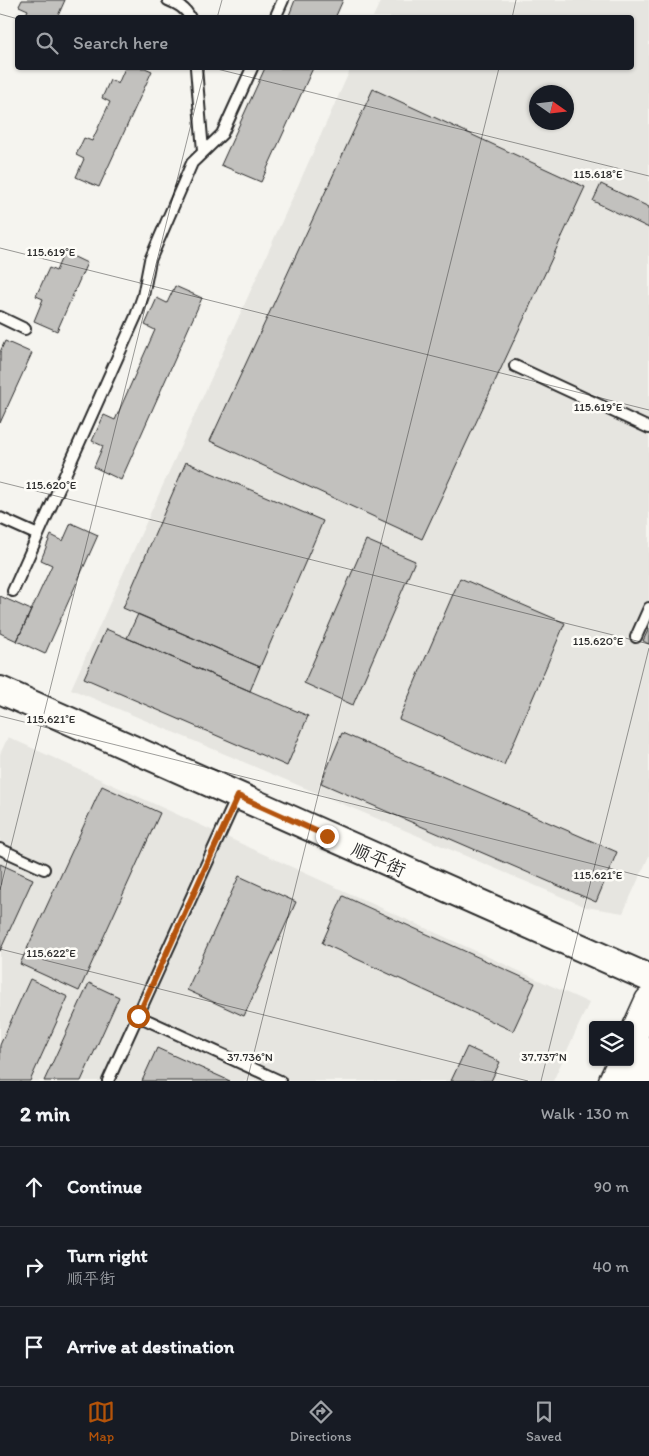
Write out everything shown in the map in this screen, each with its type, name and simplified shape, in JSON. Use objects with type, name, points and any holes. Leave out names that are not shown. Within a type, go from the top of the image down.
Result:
[{"type":"main road","points":[[634,1034],[649,1001]]},
{"type":"main road","points":[[636,1081],[649,1051]]},
{"type":"main road","points":[[614,1081],[620,1066]]},
{"type":"street","name":"顺平街","points":[[0,690],[649,978]]},
{"type":"lane","points":[[168,0],[178,5],[189,15]]},
{"type":"lane","points":[[276,15],[283,0]]},
{"type":"lane","points":[[196,70],[203,152]]},
{"type":"lane","points":[[12,591],[136,316],[143,296],[150,260],[192,163],[222,134],[251,70]]},
{"type":"lane","points":[[0,317],[24,329]]},
{"type":"lane","points":[[515,366],[649,428]]},
{"type":"lane","points":[[0,518],[38,535]]},
{"type":"lane","points":[[636,637],[649,608]]},
{"type":"lane","points":[[108,1081],[238,796]]},
{"type":"lane","points":[[0,849],[44,869]]},
{"type":"lane","points":[[138,1016],[280,1081]]},
{"type":"shaded area","points":[[381,0],[649,0],[649,856],[623,913],[586,907],[71,689],[350,70],[634,70],[634,15],[374,15]]},
{"type":"shaded area","points":[[8,737],[589,1003],[553,1081],[0,1081],[0,754]]},
{"type":"building","points":[[22,0],[65,0],[58,15],[26,15],[28,10],[19,6]]},
{"type":"building","points":[[295,0],[343,0],[336,15],[289,15]]},
{"type":"building","points":[[124,70],[152,71],[99,187],[76,177],[84,159],[76,155],[84,138],[92,141],[110,102],[102,98],[110,80],[118,84]]},
{"type":"building","points":[[264,70],[312,70],[261,182],[221,165]]},
{"type":"building","points":[[373,89],[585,187],[422,539],[210,441]]},
{"type":"building","points":[[601,184],[649,207],[649,228],[593,201]]},
{"type":"building","points":[[64,252],[87,263],[57,331],[34,321],[43,299],[36,296],[49,268],[56,271]]},
{"type":"building","points":[[175,286],[202,298],[121,480],[94,467],[103,446],[92,441],[104,415],[115,420],[155,330],[145,325],[157,298],[167,303]]},
{"type":"building","points":[[5,341],[32,353],[0,423],[0,352]]},
{"type":"building","points":[[186,462],[323,521],[260,667],[123,608]]},
{"type":"building","points":[[71,523],[98,535],[45,654],[17,641],[52,565],[41,560],[51,535],[63,541]]},
{"type":"building","points":[[366,540],[415,561],[353,705],[304,683]]},
{"type":"building","points":[[460,578],[565,623],[504,765],[399,719]]},
{"type":"building","points":[[0,596],[31,610],[17,641],[0,633]]},
{"type":"building","points":[[138,614],[260,667],[250,691],[127,638]]},
{"type":"building","points":[[649,628],[649,644],[643,641]]},
{"type":"building","points":[[106,629],[308,716],[287,766],[84,678]]},
{"type":"building","points":[[342,733],[617,852],[596,902],[321,783]]},
{"type":"building","points":[[102,786],[160,813],[79,991],[20,964]]},
{"type":"building","points":[[0,864],[33,879],[0,951]]},
{"type":"building","points":[[239,876],[296,902],[244,1016],[187,990]]},
{"type":"building","points":[[343,896],[535,983],[513,1031],[322,943]]},
{"type":"building","points":[[30,979],[68,997],[30,1081],[0,1081],[0,1045]]},
{"type":"building","points":[[89,983],[119,997],[81,1081],[44,1081]]},
{"type":"building","points":[[467,1047],[500,1062],[491,1081],[451,1081]]},
{"type":"building","points":[[157,1048],[230,1081],[142,1081]]},
{"type":"route","points":[[138,1016],[238,796],[327,836]]}]
